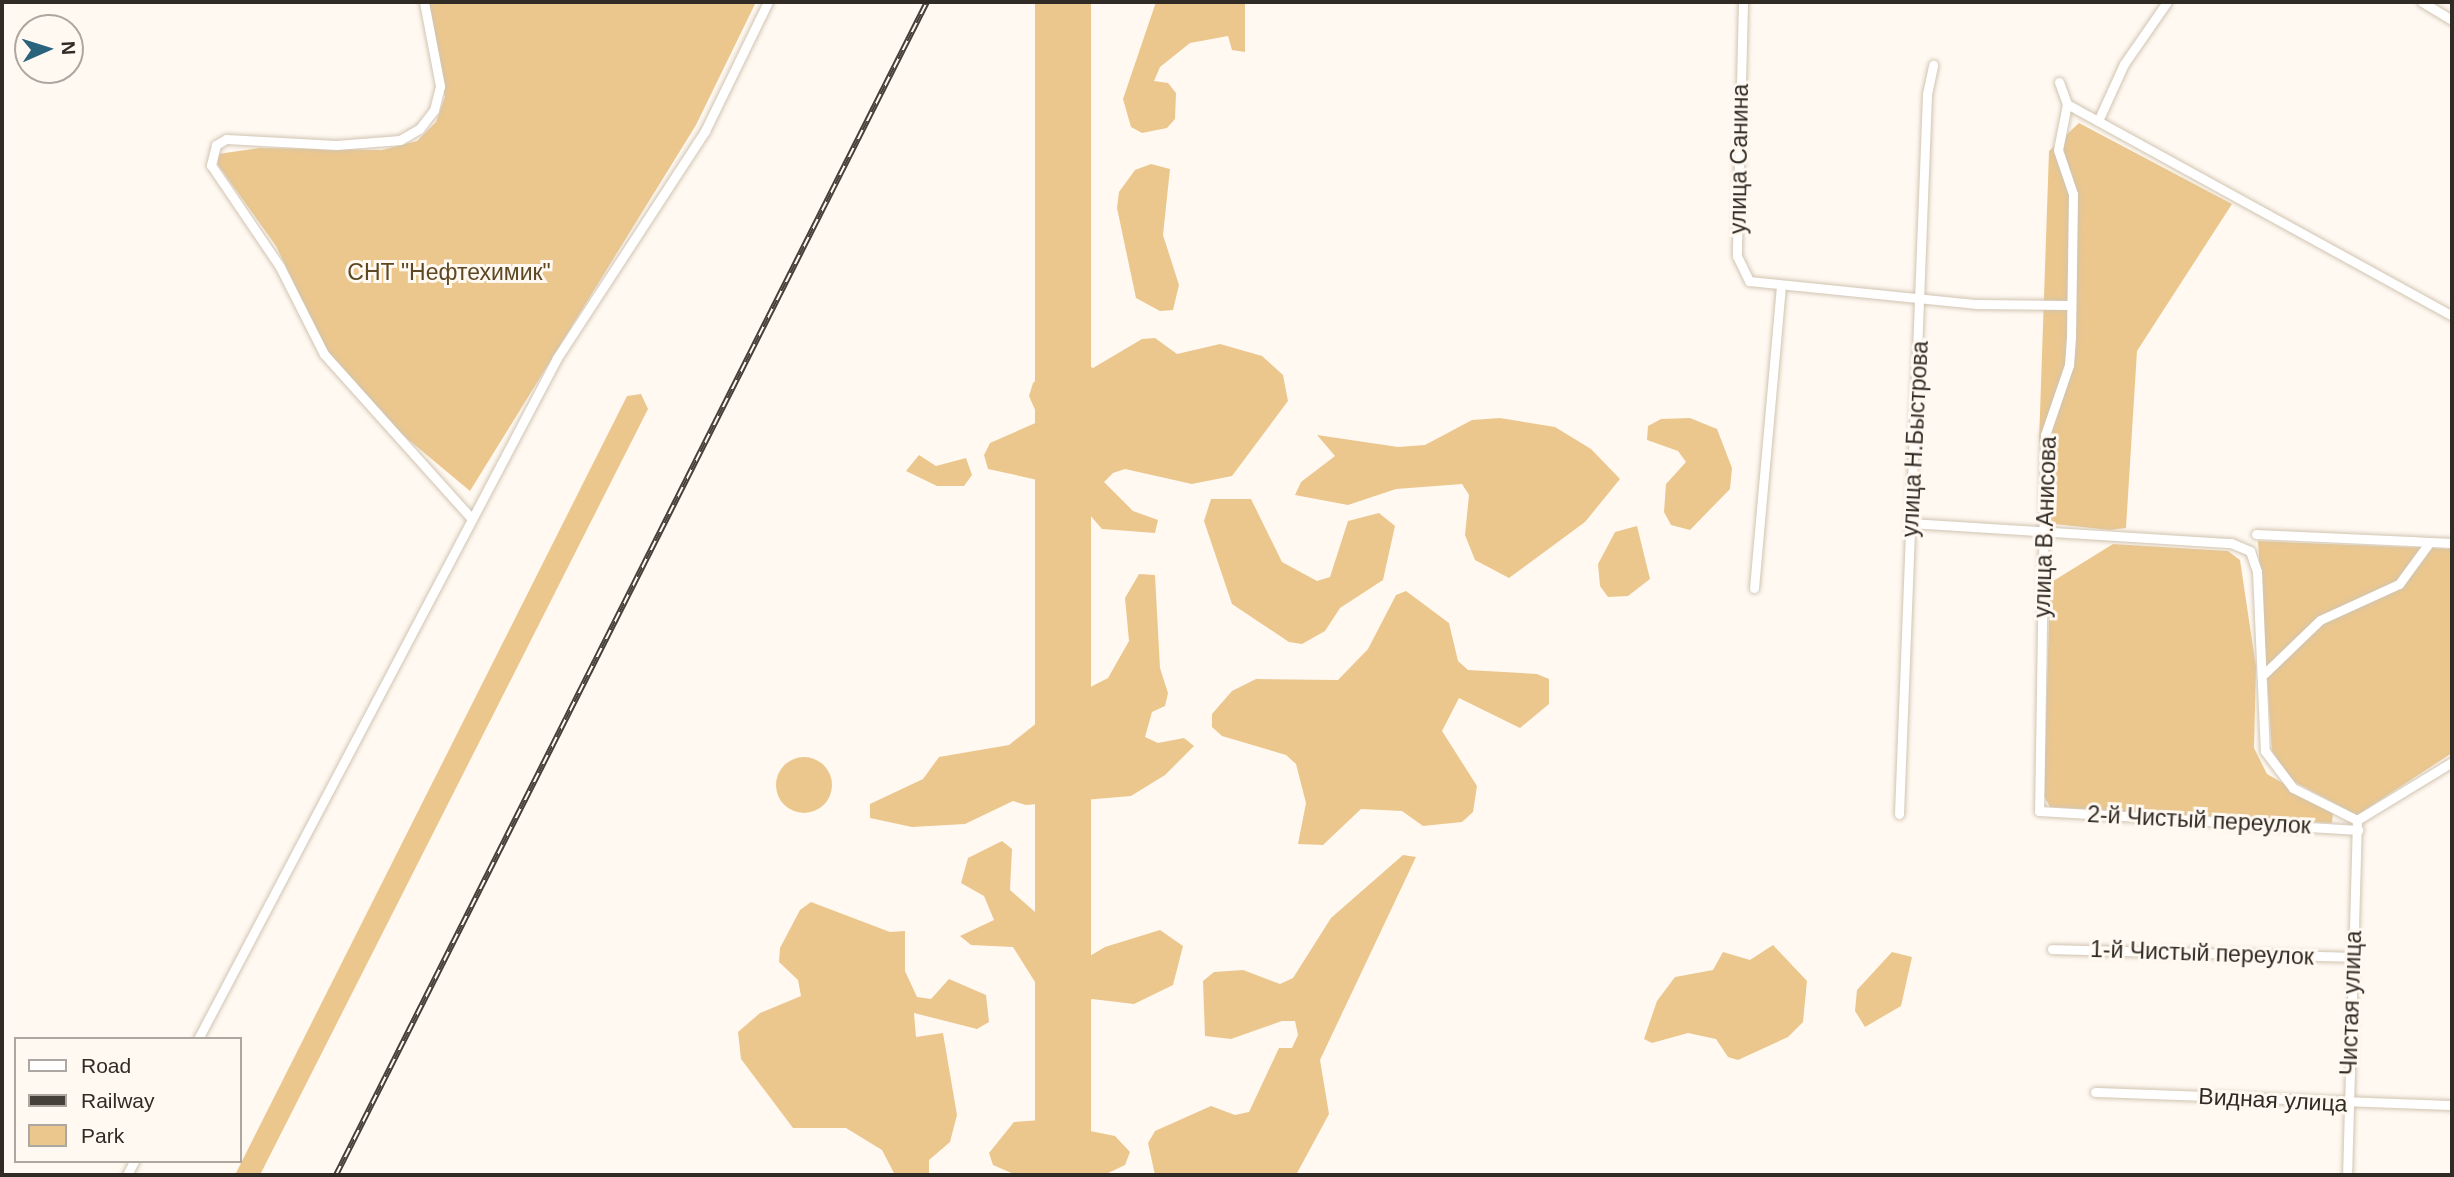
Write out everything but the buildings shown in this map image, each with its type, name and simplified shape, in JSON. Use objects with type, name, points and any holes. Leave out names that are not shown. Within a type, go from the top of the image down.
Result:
[{"type":"street","points":[[424,2],[439,86],[433,110],[419,129],[400,139],[336,145],[226,139],[216,145],[211,165],[279,267],[324,354],[470,517]]},
{"type":"street","points":[[199,1037],[470,517],[557,358],[705,131],[768,2]]},
{"type":"street","name":"улица Санина","points":[[1742,2],[1738,265],[1749,281],[1781,286],[1923,294],[1978,304],[2069,304]]},
{"type":"street","points":[[2098,121],[2124,64],[2167,2]]},
{"type":"street","points":[[2421,2],[2452,20]]},
{"type":"street","name":"улица Н.Быстрова","points":[[1899,814],[1910,523],[1923,294],[1927,94],[1933,65]]},
{"type":"street","name":"улица В.Анисова","points":[[2039,811],[2045,435],[2069,365],[2073,194],[2059,150],[2067,104],[2059,82]]},
{"type":"street","points":[[2067,104],[2452,316]]},
{"type":"street","points":[[1754,589],[1781,286]]},
{"type":"street","points":[[1910,523],[2231,543],[2250,551],[2257,571],[2265,673],[2260,727],[2276,772],[2358,825],[2452,762]]},
{"type":"street","points":[[2256,534],[2452,543]]},
{"type":"street","points":[[2265,673],[2305,630],[2380,598],[2416,564],[2429,543]]},
{"type":"street","name":"2-й Чистый переулок","points":[[2039,811],[2358,825]]},
{"type":"street","name":"Чистая улица","points":[[2347,1175],[2358,825]]},
{"type":"street","name":"1-й Чистый переулок","points":[[2052,949],[2353,957]]},
{"type":"street","name":"Видная улица","points":[[2095,1092],[2348,1104],[2452,1105]]},
{"type":"green space","name":"СНТ \"Нефтехимик\"","points":[[427,2],[756,2],[696,125],[470,491],[392,426],[327,352],[276,246],[218,165],[218,154],[259,148],[382,150],[417,141],[436,122],[445,97]]},
{"type":"green space","points":[[1035,2],[1091,2],[1091,1175],[1035,1175]]},
{"type":"green space","points":[[1156,2],[1245,2],[1245,52],[1232,50],[1228,36],[1190,43],[1160,67],[1154,81],[1168,83],[1176,93],[1175,119],[1167,128],[1142,133],[1131,127],[1123,99]]},
{"type":"green space","points":[[2079,123],[2232,204],[2137,351],[2126,528],[2110,530],[2054,524],[2046,514],[2047,470],[2039,442],[2049,151]]},
{"type":"green space","points":[[1151,164],[1170,169],[1163,235],[1179,285],[1173,310],[1160,311],[1136,298],[1117,208],[1119,192],[1135,170]]},
{"type":"green space","points":[[1155,338],[1177,354],[1220,344],[1262,356],[1283,375],[1288,401],[1232,476],[1192,484],[1125,469],[1113,473],[1104,482],[1133,511],[1158,520],[1155,533],[1102,529],[1065,486],[988,469],[984,455],[990,443],[1040,421],[1029,396],[1033,383],[1055,363],[1081,361],[1093,368],[1142,339]]},
{"type":"green space","points":[[641,394],[648,409],[260,1175],[235,1175],[242,1163],[627,396]]},
{"type":"green space","points":[[1500,418],[1555,427],[1591,449],[1620,479],[1585,522],[1509,578],[1475,560],[1465,535],[1469,495],[1462,484],[1396,489],[1348,505],[1295,495],[1301,482],[1335,456],[1317,435],[1398,447],[1425,445],[1472,420]]},
{"type":"green space","points":[[1690,418],[1717,429],[1732,468],[1730,489],[1690,530],[1671,525],[1664,512],[1666,484],[1686,462],[1678,451],[1647,440],[1648,426],[1661,419]]},
{"type":"green space","points":[[919,455],[936,466],[966,458],[972,475],[964,486],[937,486],[906,471]]},
{"type":"green space","points":[[1211,499],[1251,499],[1282,562],[1317,581],[1330,577],[1348,521],[1379,513],[1395,526],[1383,580],[1340,608],[1325,631],[1302,644],[1289,642],[1232,604],[1204,521]]},
{"type":"green space","points":[[1637,526],[1650,579],[1628,596],[1608,597],[1600,586],[1598,564],[1615,532]]},
{"type":"green space","points":[[2258,541],[2452,549],[2452,753],[2357,815],[2289,779],[2272,751]]},
{"type":"green space","points":[[2113,544],[2228,551],[2240,560],[2256,667],[2254,748],[2267,774],[2333,812],[2332,823],[2050,807],[2044,796],[2050,583]]},
{"type":"green space","points":[[1139,574],[1155,575],[1160,668],[1168,693],[1165,706],[1152,712],[1145,737],[1158,743],[1184,738],[1194,746],[1165,775],[1131,796],[1026,805],[1013,801],[965,824],[912,827],[870,818],[870,804],[923,779],[939,757],[1009,745],[1067,699],[1108,678],[1129,641],[1125,598]]},
{"type":"green space","points":[[1406,591],[1449,623],[1458,661],[1468,670],[1537,674],[1549,679],[1549,704],[1520,728],[1459,698],[1442,731],[1477,786],[1473,812],[1462,822],[1423,826],[1402,811],[1361,809],[1323,845],[1298,844],[1306,803],[1296,764],[1286,755],[1222,736],[1212,727],[1212,714],[1232,691],[1256,679],[1338,680],[1368,649],[1396,595]]},
{"type":"green space","points":[[799,757],[809,757],[824,765],[830,774],[830,796],[824,805],[809,813],[799,813],[781,801],[776,790],[776,780],[788,762]]},
{"type":"green space","points":[[1002,841],[1012,849],[1010,890],[1051,926],[1045,938],[1052,951],[1073,966],[1105,947],[1160,930],[1183,946],[1173,985],[1134,1004],[1092,999],[1070,1016],[1055,1014],[1013,947],[971,945],[960,936],[994,920],[984,896],[961,883],[968,858]]},
{"type":"green space","points":[[1403,855],[1416,857],[1320,1060],[1329,1114],[1296,1175],[1155,1175],[1148,1143],[1155,1131],[1211,1106],[1235,1115],[1249,1112],[1279,1048],[1292,1048],[1298,1035],[1295,1021],[1282,1021],[1231,1039],[1205,1036],[1203,981],[1214,972],[1243,970],[1280,984],[1293,978],[1331,918]]},
{"type":"green space","points":[[811,902],[890,932],[905,931],[905,971],[917,997],[931,999],[949,979],[986,995],[989,1022],[977,1029],[914,1013],[916,1037],[943,1033],[957,1115],[950,1142],[929,1160],[929,1175],[895,1175],[882,1150],[846,1128],[793,1128],[741,1059],[738,1032],[760,1013],[801,996],[798,980],[779,962],[780,948],[800,910]]},
{"type":"green space","points":[[1773,945],[1807,981],[1803,1022],[1788,1037],[1738,1060],[1728,1057],[1716,1039],[1688,1033],[1652,1043],[1644,1039],[1657,1001],[1675,977],[1713,970],[1723,952],[1750,960]]},
{"type":"green space","points":[[1892,952],[1912,957],[1901,1006],[1865,1027],[1855,1011],[1857,990]]},
{"type":"green space","points":[[1042,1120],[1063,1133],[1075,1128],[1115,1136],[1130,1152],[1125,1165],[1104,1175],[1016,1175],[993,1165],[989,1153],[1014,1122]]},
{"type":"railway","points":[[336,1175],[927,2]]}]
